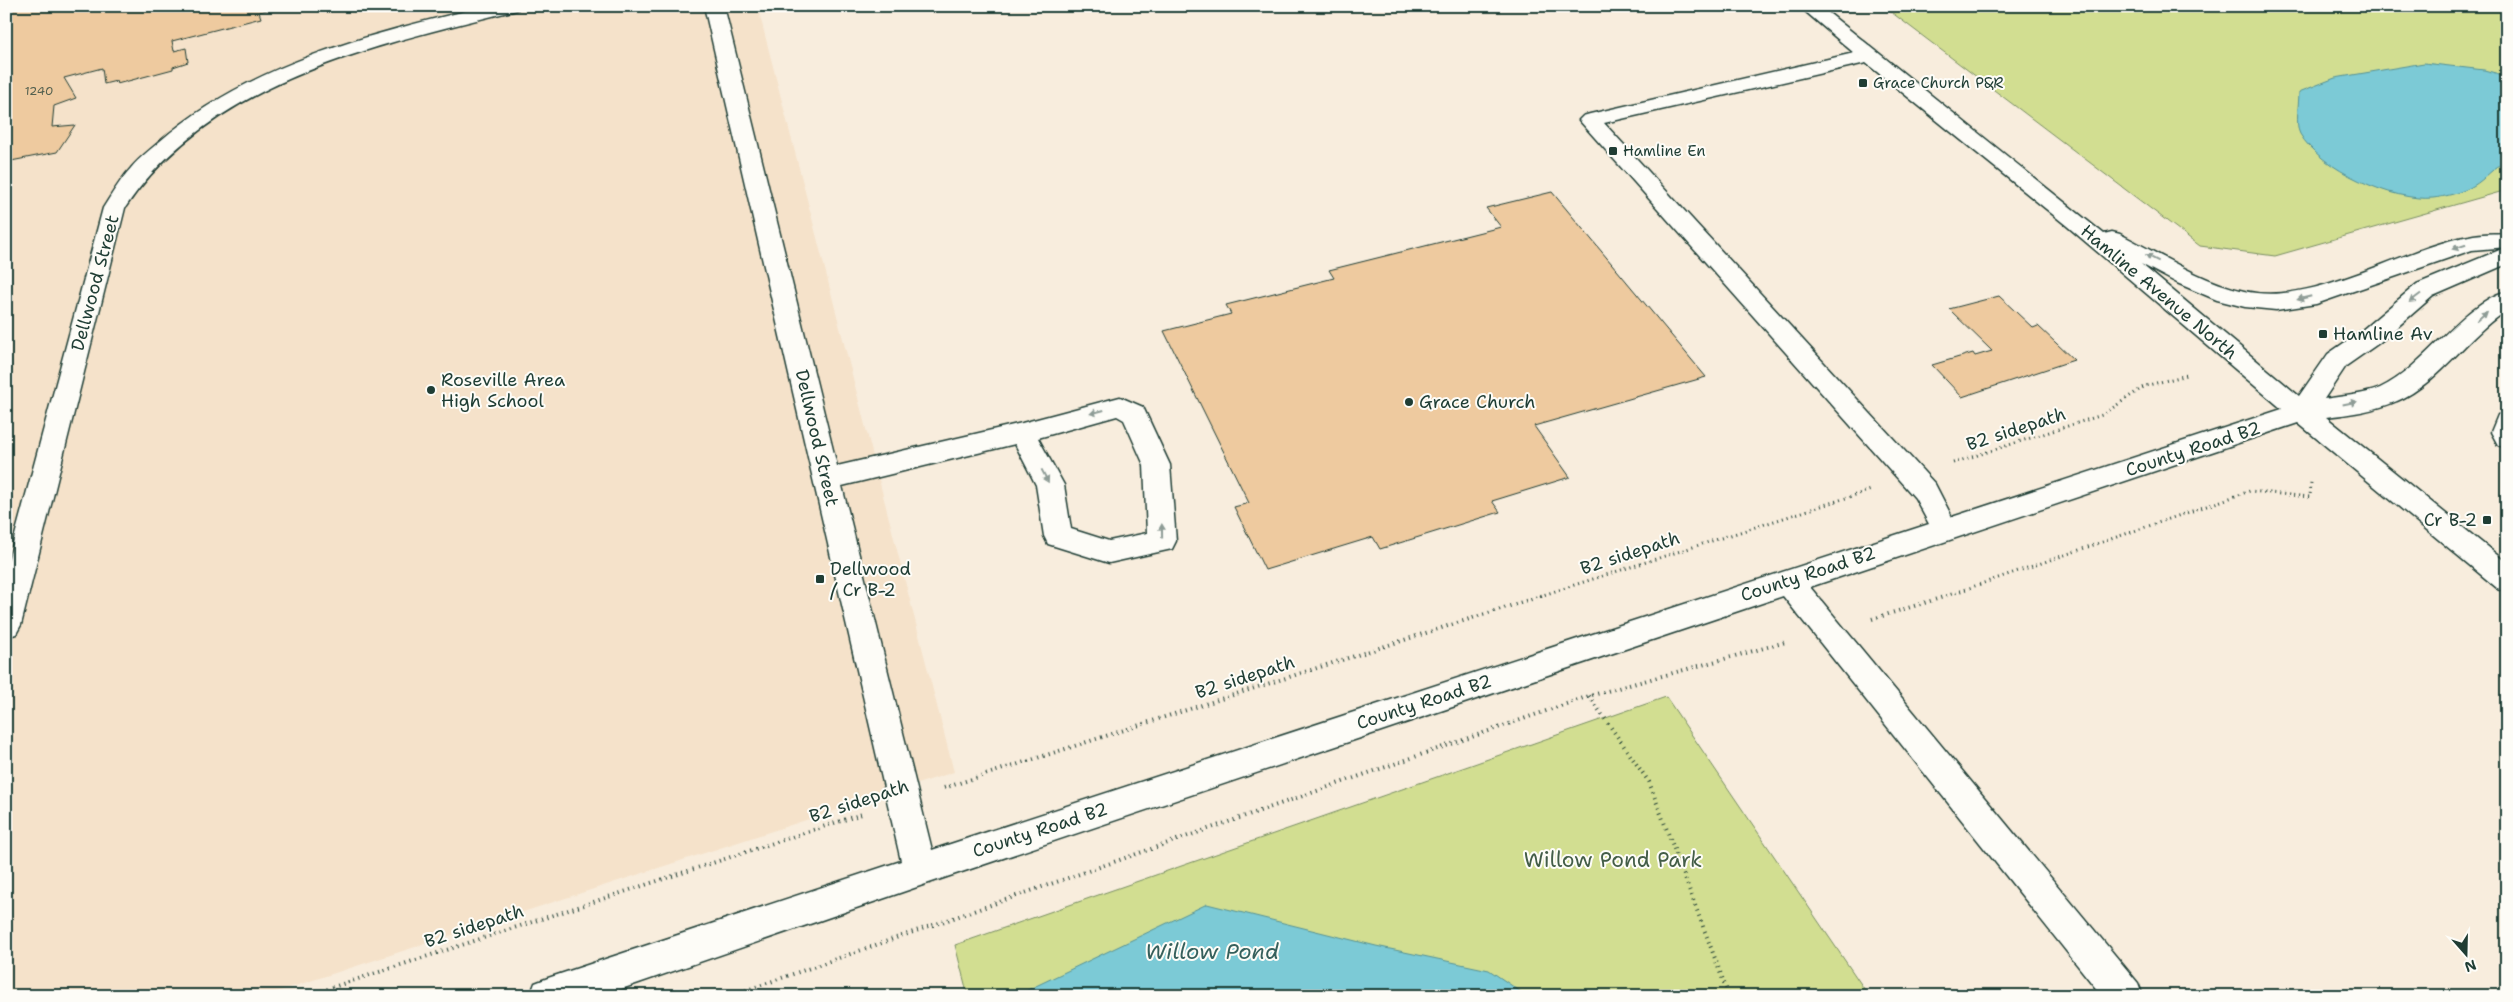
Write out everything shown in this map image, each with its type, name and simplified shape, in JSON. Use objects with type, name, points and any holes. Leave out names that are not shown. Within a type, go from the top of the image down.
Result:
[{"type":"street","name":"Dellwood Street","points":[[6,625],[114,208],[142,169],[194,123],[255,87],[313,60],[372,41],[510,6]]},
{"type":"street","name":"Dellwood Street","points":[[714,6],[920,870]]},
{"type":"street","name":"Hamline Avenue North","points":[[1808,6],[2075,221],[2302,412],[2507,580]]},
{"type":"street","points":[[1869,56],[1590,120],[1925,491],[1945,529]]},
{"type":"street","points":[[2075,221],[2215,291],[2263,302],[2282,302],[2307,298],[2470,243],[2507,240]]},
{"type":"street","points":[[2302,412],[2337,360],[2370,337],[2406,304],[2425,290],[2507,255]]},
{"type":"street","name":"County Road B2","points":[[548,996],[1788,581],[2252,431],[2302,412],[2389,394],[2428,368],[2492,307],[2507,299]]},
{"type":"street","points":[[827,478],[1022,433],[1120,406],[1134,414],[1157,465],[1162,542],[1109,552],[1058,536],[1050,485],[1022,433]]},
{"type":"street","points":[[2507,422],[2504,432],[2507,438]]},
{"type":"street","points":[[1788,581],[2125,996]]},
{"type":"path","name":"B2 sidepath","points":[[306,996],[903,801],[2102,415],[2145,386],[2187,375]]},
{"type":"path","points":[[730,996],[1589,696],[1919,606],[2250,491],[2310,497],[2311,482]]},
{"type":"path","points":[[1589,696],[1649,782],[1728,996]]},
{"type":"shaded area","name":"Roseville Area High School","points":[[6,6],[754,6],[758,8],[954,772],[264,996],[6,996]]},
{"type":"green space","points":[[1883,6],[2507,6],[2507,190],[2275,256],[2200,246]]},
{"type":"green space","name":"Willow Pond Park","points":[[1666,697],[1869,996],[968,996],[955,945]]},
{"type":"water","points":[[2424,63],[2484,70],[2507,76],[2507,162],[2498,166],[2473,186],[2454,194],[2433,198],[2399,195],[2379,189],[2341,171],[2310,147],[2300,134],[2297,120],[2299,92],[2335,78]]},
{"type":"water","name":"Willow Pond","points":[[1207,904],[1376,946],[1489,970],[1527,996],[1015,996]]},
{"type":"building","points":[[6,6],[283,6],[259,12],[261,18],[172,41],[174,51],[186,48],[188,62],[173,67],[173,69],[117,84],[116,81],[104,84],[102,68],[64,78],[76,98],[54,106],[52,127],[75,125],[57,152],[6,162]]},
{"type":"building","name":"Grace Church","points":[[1552,192],[1706,377],[1534,426],[1570,477],[1492,501],[1500,512],[1380,549],[1373,537],[1265,570],[1234,507],[1249,503],[1164,331],[1231,314],[1226,305],[1334,278],[1329,270],[1501,227],[1486,208]]},
{"type":"building","points":[[1999,296],[2033,328],[2038,326],[2074,360],[1962,397],[1932,365],[1973,353],[1975,356],[1992,351],[1949,309]]},
{"type":"place","name":"Grace Church P&R","points":[[1863,83]]},
{"type":"place","name":"Hamline En","points":[[1613,151]]},
{"type":"place","name":"Hamline Av","points":[[2323,334]]},
{"type":"place","name":"Roseville Area High School","points":[[431,390]]},
{"type":"place","name":"Grace Church","points":[[1409,402]]},
{"type":"place","name":"Cr B-2","points":[[2487,520]]},
{"type":"place","name":"Dellwood / Cr B-2","points":[[820,579]]}]
